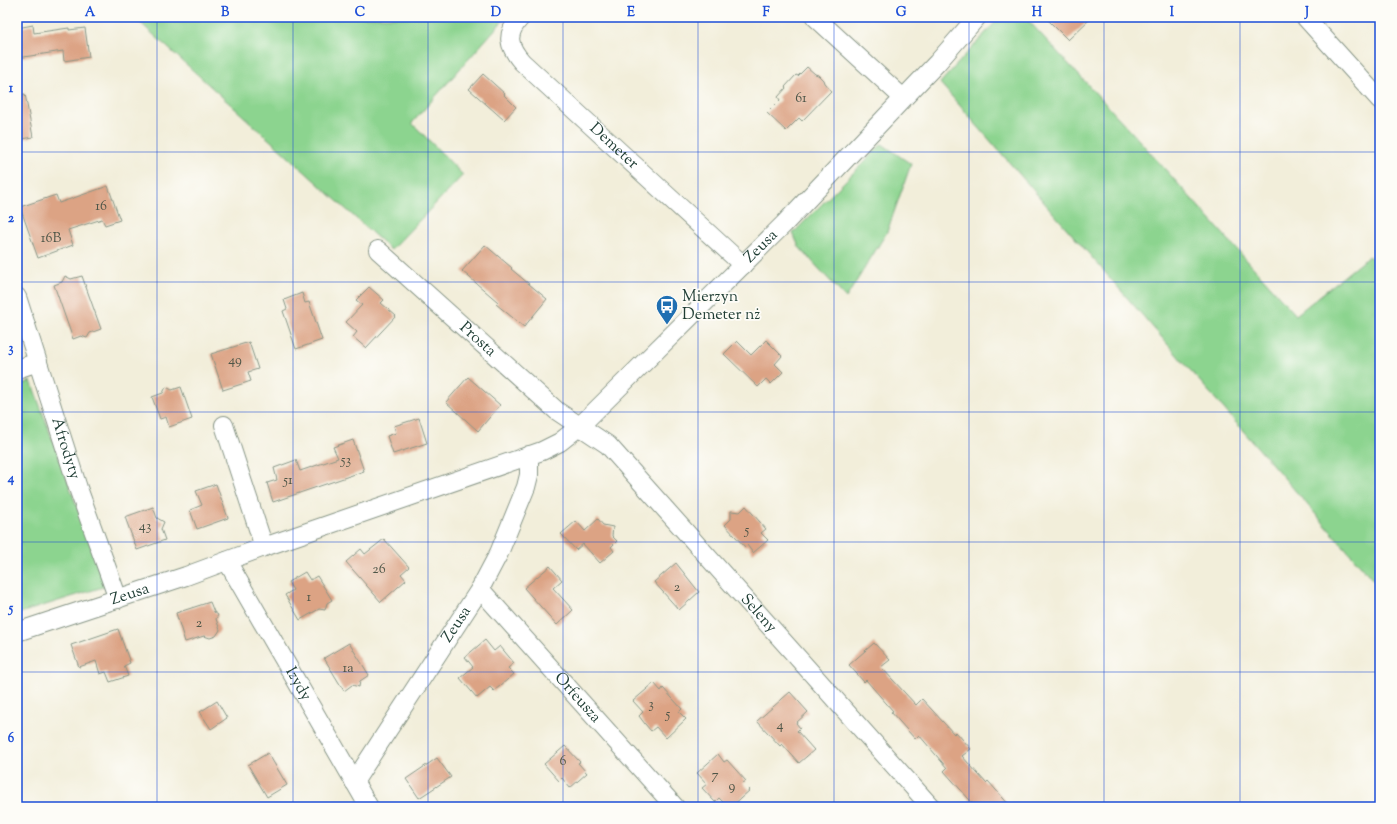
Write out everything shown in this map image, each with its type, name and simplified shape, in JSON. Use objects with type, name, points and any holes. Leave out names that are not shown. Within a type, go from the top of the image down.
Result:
[{"type":"street","name":"Demeter","points":[[521,17],[512,29],[510,37],[511,46],[514,53],[522,62],[743,265]]},
{"type":"street","points":[[815,17],[903,98]]},
{"type":"street","name":"Zeusa","points":[[17,632],[118,599],[556,445],[570,436],[743,265],[953,46],[977,17]]},
{"type":"street","points":[[1305,17],[1380,100]]},
{"type":"street","name":"Prosta","points":[[378,250],[557,411],[580,426]]},
{"type":"street","name":"Afrodyty","points":[[17,297],[78,488],[118,599]]},
{"type":"street","points":[[17,369],[38,362]]},
{"type":"street","points":[[224,425],[264,547]]},
{"type":"street","name":"Seleny","points":[[580,426],[608,446],[930,807]]},
{"type":"street","name":"Zeusa","points":[[354,782],[480,589],[499,553],[520,506],[529,475],[529,455]]},
{"type":"street","name":"Izydy","points":[[227,561],[369,807]]},
{"type":"street","name":"Orfeusza","points":[[480,589],[675,807]]},
{"type":"green space","points":[[134,17],[506,17],[412,123],[463,175],[391,250]]},
{"type":"green space","points":[[1000,17],[1025,17],[1128,128],[1296,315],[1369,256],[1380,268],[1380,588],[940,83]]},
{"type":"green space","points":[[882,144],[911,164],[887,232],[846,298],[799,247],[793,233]]},
{"type":"green space","points":[[31,381],[106,586],[17,614],[17,386]]},
{"type":"building","points":[[1045,17],[1092,17],[1068,40]]},
{"type":"building","points":[[33,25],[34,33],[69,28],[69,30],[85,28],[89,57],[64,61],[63,51],[17,58],[17,28]]},
{"type":"building","points":[[807,67],[823,80],[831,91],[802,121],[799,118],[786,131],[767,113],[780,100],[778,97],[786,88],[785,87],[796,75],[798,76]]},
{"type":"building","points":[[483,74],[505,94],[504,95],[516,107],[504,120],[469,89]]},
{"type":"building","points":[[25,94],[33,137],[17,140],[17,95]]},
{"type":"building","points":[[108,186],[120,220],[105,225],[102,219],[68,230],[73,245],[38,258],[20,207],[56,195],[59,203]]},
{"type":"building","points":[[485,245],[547,299],[524,327],[496,304],[498,302],[462,271]]},
{"type":"building","points":[[65,276],[71,279],[82,276],[101,329],[90,333],[87,338],[81,336],[73,339],[54,285],[62,282]]},
{"type":"building","points":[[369,287],[384,300],[381,303],[396,316],[366,348],[353,337],[357,332],[346,322],[362,305],[356,300]]},
{"type":"building","points":[[302,293],[305,303],[309,302],[322,340],[296,349],[283,311],[287,309],[284,300]]},
{"type":"building","points":[[766,340],[782,356],[775,364],[783,372],[771,384],[766,379],[758,387],[724,354],[737,341],[751,355]]},
{"type":"building","points":[[249,342],[258,369],[248,372],[251,381],[223,390],[211,354]]},
{"type":"building","points":[[468,377],[500,405],[478,431],[446,402]]},
{"type":"building","points":[[166,387],[172,390],[181,387],[192,419],[169,427],[166,417],[160,419],[152,397],[163,393]]},
{"type":"building","points":[[419,418],[427,443],[393,454],[387,436],[396,433],[394,426]]},
{"type":"building","points":[[353,440],[364,471],[273,502],[267,483],[277,480],[274,468],[296,460],[300,471],[338,458],[333,447]]},
{"type":"building","points":[[216,484],[228,518],[197,529],[190,510],[202,505],[196,491]]},
{"type":"building","points":[[746,506],[766,529],[761,533],[768,540],[753,553],[747,545],[745,547],[725,525],[731,519],[731,511],[740,512]]},
{"type":"building","points":[[153,507],[157,518],[164,522],[161,529],[165,540],[137,550],[125,517]]},
{"type":"building","points":[[598,519],[603,525],[613,527],[612,536],[617,541],[611,547],[614,551],[600,563],[583,544],[576,550],[561,534],[576,521],[585,531]]},
{"type":"building","points":[[384,539],[409,567],[401,574],[406,580],[381,602],[346,562],[361,549],[365,554]]},
{"type":"building","points":[[676,563],[699,592],[679,610],[654,582]]},
{"type":"building","points":[[550,566],[562,580],[553,588],[573,610],[557,625],[524,588]]},
{"type":"building","points":[[305,572],[310,580],[317,576],[332,600],[327,603],[325,610],[319,609],[300,620],[285,595],[293,590],[288,582]]},
{"type":"building","points":[[210,602],[214,612],[218,615],[216,619],[220,630],[216,636],[210,638],[204,636],[185,642],[176,613]]},
{"type":"building","points":[[118,629],[130,663],[124,666],[128,676],[110,682],[106,672],[100,674],[96,661],[79,667],[71,645]]},
{"type":"building","points":[[485,640],[494,651],[500,646],[514,663],[508,668],[514,674],[494,691],[490,687],[477,698],[460,678],[473,667],[465,657]]},
{"type":"building","points":[[349,643],[369,675],[360,681],[359,687],[352,685],[344,691],[324,658]]},
{"type":"building","points":[[874,643],[890,660],[881,667],[916,705],[922,699],[954,734],[956,732],[971,749],[962,756],[986,783],[988,781],[1011,807],[976,807],[944,771],[947,768],[919,735],[915,739],[891,712],[893,711],[866,680],[864,682],[849,665]]},
{"type":"building","points":[[654,683],[661,691],[663,688],[682,709],[679,712],[686,719],[666,738],[656,727],[651,731],[639,716],[643,712],[633,701]]},
{"type":"building","points":[[790,692],[808,712],[796,723],[800,728],[797,731],[814,750],[799,763],[782,744],[780,746],[757,721]]},
{"type":"building","points":[[217,701],[227,718],[211,729],[200,712]]},
{"type":"building","points":[[565,746],[580,762],[578,763],[587,773],[570,788],[562,778],[559,781],[544,764]]},
{"type":"building","points":[[268,753],[287,785],[267,797],[248,765]]},
{"type":"building","points":[[718,754],[724,762],[727,760],[746,781],[743,783],[750,790],[731,807],[728,807],[719,798],[715,802],[702,788],[707,784],[697,773]]},
{"type":"building","points":[[437,758],[451,777],[419,798],[406,779]]},
{"type":"place","name":"Mierzyn Demeter nż","points":[[667,326]]}]
